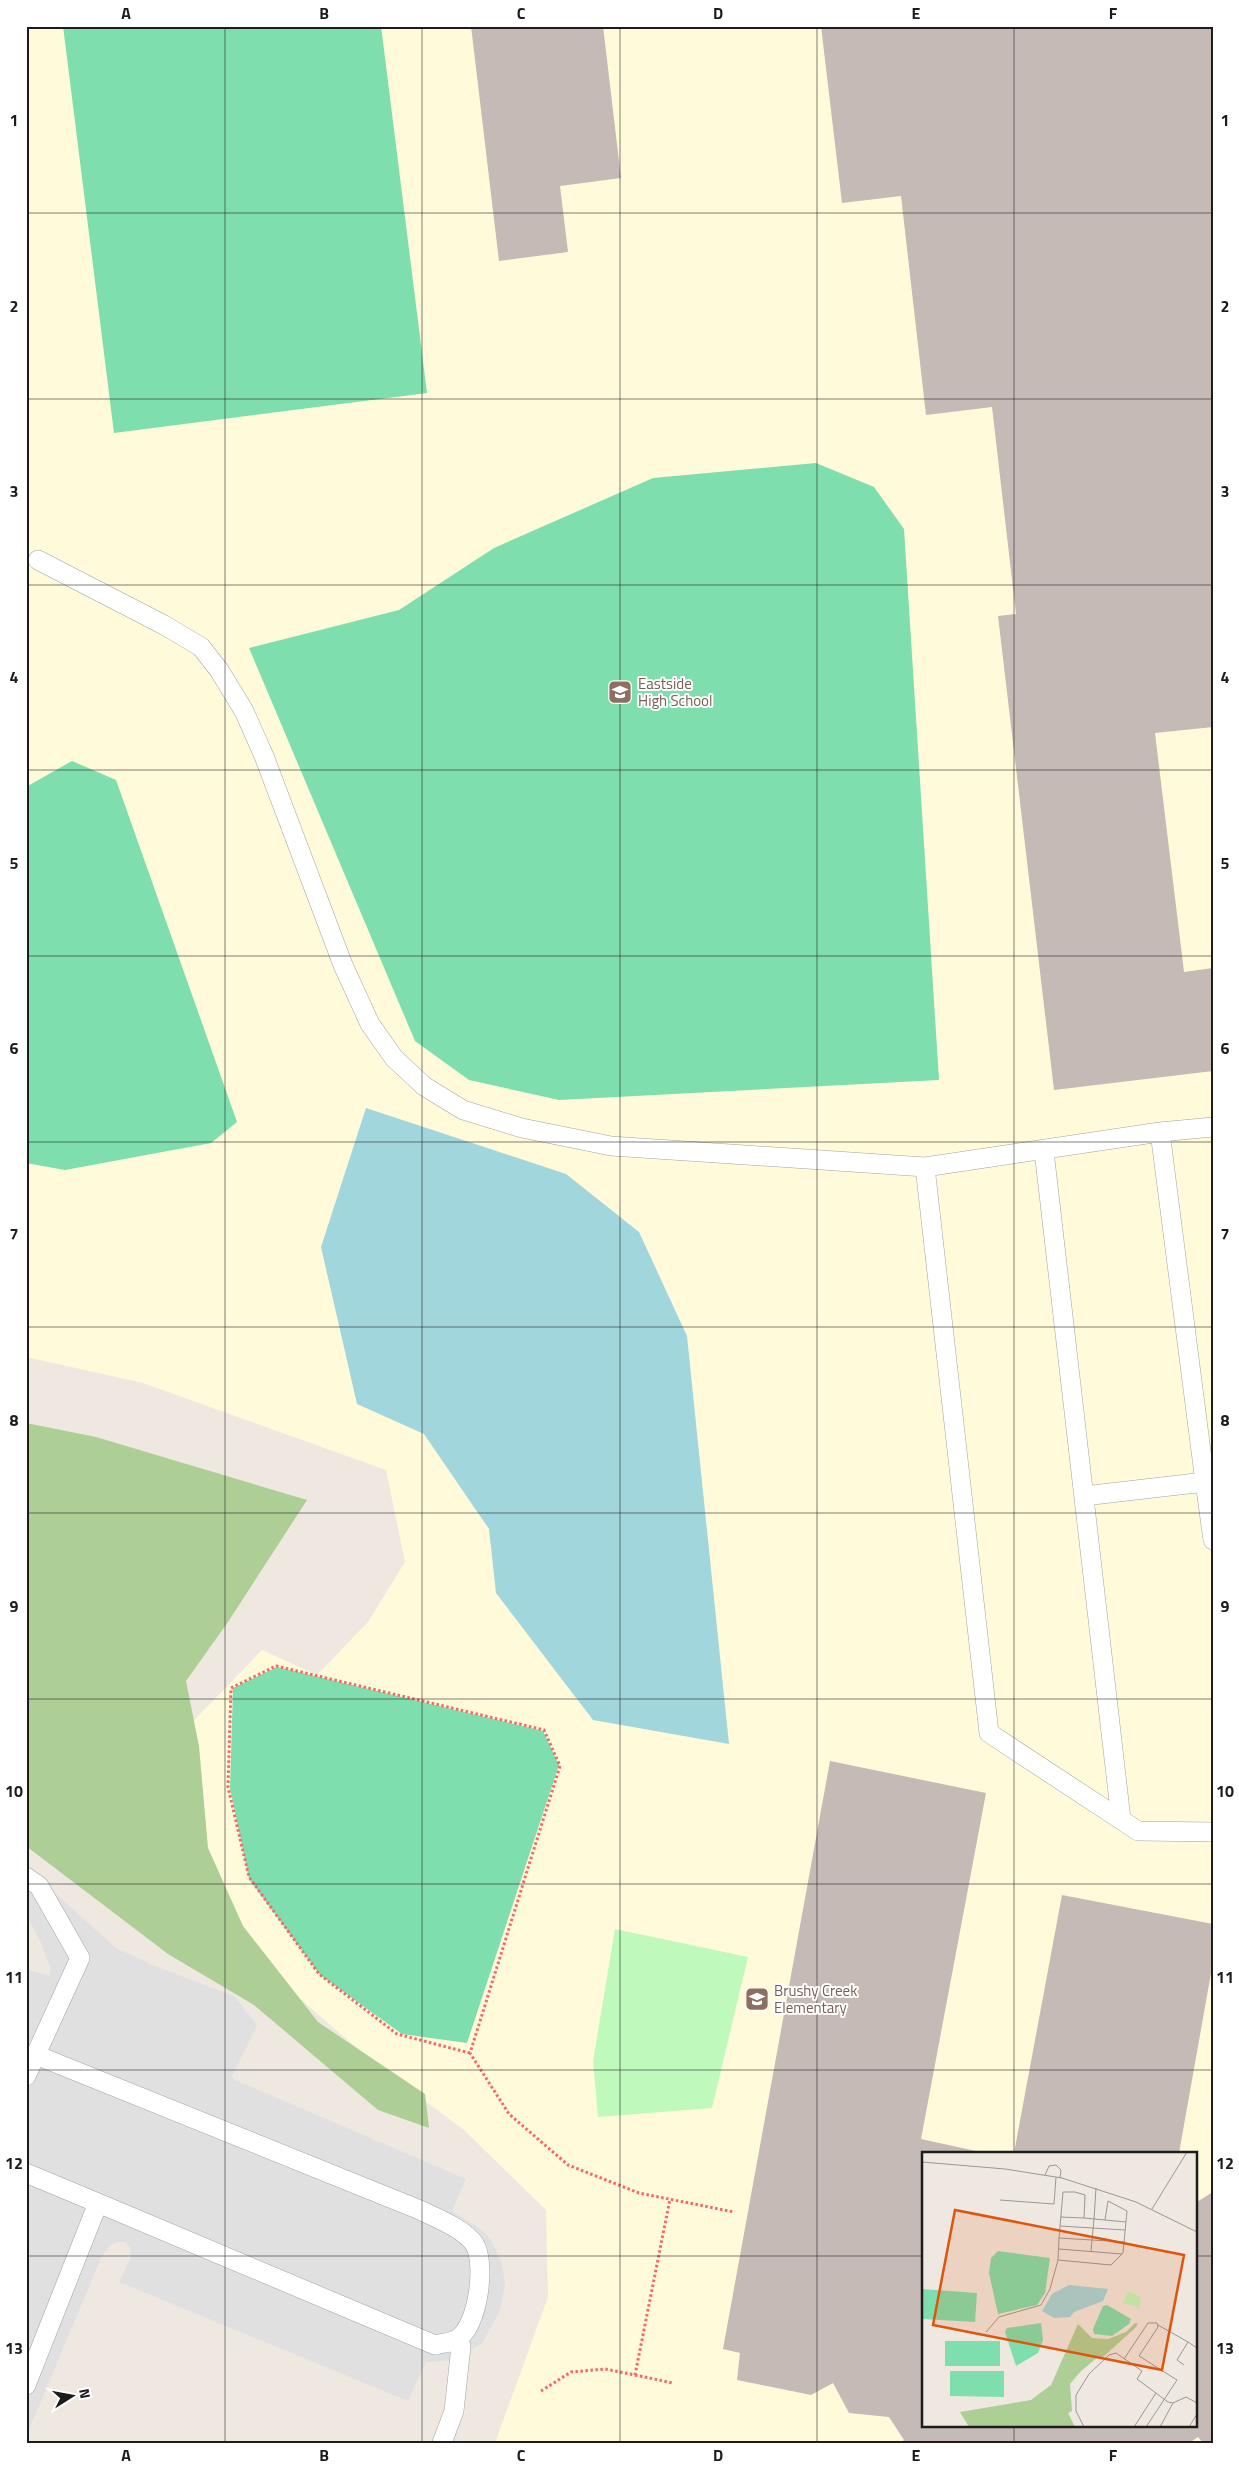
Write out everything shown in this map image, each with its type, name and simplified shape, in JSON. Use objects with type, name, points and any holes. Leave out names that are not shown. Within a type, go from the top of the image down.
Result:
[{"type":"lane","points":[[38,560],[164,625],[201,647],[219,670],[244,711],[264,756],[342,965],[370,1024],[394,1058],[424,1086],[464,1110],[522,1128],[611,1146],[925,1167],[1044,1151],[1160,1132],[1213,1127]]},
{"type":"lane","points":[[1160,1132],[1209,1481],[1213,1540]]},
{"type":"lane","points":[[1044,1151],[1121,1820]]},
{"type":"lane","points":[[925,1167],[989,1733],[1138,1831],[1213,1832]]},
{"type":"lane","points":[[1084,1496],[1209,1481]]},
{"type":"lane","points":[[26,1877],[39,1886],[80,1958],[26,2076]]},
{"type":"lane","points":[[26,2173],[435,2345],[458,2339],[471,2324],[482,2281],[475,2246],[453,2226],[420,2210],[36,2055]]},
{"type":"lane","points":[[26,2386],[98,2203]]},
{"type":"lane","points":[[442,2443],[454,2411],[462,2346],[458,2339]]},
{"type":"path","points":[[470,2053],[560,1766],[544,1730],[276,1666],[231,1688],[228,1787],[249,1877],[319,1974],[398,2034],[470,2053],[509,2114],[568,2164],[639,2192],[734,2212]]},
{"type":"path","points":[[635,2375],[670,2199]]},
{"type":"path","points":[[541,2391],[571,2372],[605,2369],[673,2383]]},
{"type":"shaded area","name":"Eastside High School","points":[[26,26],[1213,26],[1213,2443],[495,2443],[548,2297],[546,2210],[464,2130],[372,2061],[229,1937],[178,1737],[262,1650],[317,1675],[368,1622],[405,1562],[386,1470],[143,1383],[26,1357]]},
{"type":"shaded area","points":[[26,1867],[116,1948],[160,1968],[234,1996],[257,2025],[231,2078],[466,2179],[452,2211],[482,2230],[491,2240],[502,2263],[505,2285],[500,2311],[482,2343],[457,2360],[426,2362],[408,2401],[119,2282],[131,2257],[130,2248],[125,2242],[117,2242],[110,2245],[101,2258],[26,2437],[26,1969],[49,1976],[51,1969],[41,1943],[26,1914]]},
{"type":"green space","points":[[63,26],[381,26],[427,393],[114,433]]},
{"type":"green space","points":[[816,463],[874,487],[904,529],[939,1080],[559,1100],[469,1080],[415,1041],[249,648],[399,610],[494,548],[653,478]]},
{"type":"green space","points":[[72,761],[116,780],[237,1122],[211,1143],[65,1170],[26,1163],[26,787]]},
{"type":"green space","points":[[26,1423],[96,1437],[307,1500],[228,1622],[186,1681],[199,1746],[208,1848],[243,1926],[318,2022],[425,2094],[429,2128],[378,2110],[254,2005],[168,1954],[26,1846]]},
{"type":"green space","points":[[277,1667],[543,1731],[559,1765],[467,2043],[402,2034],[320,1975],[249,1879],[230,1788],[233,1688]]},
{"type":"green space","points":[[615,1929],[748,1957],[712,2108],[598,2117],[593,2061]]},
{"type":"water","points":[[366,1108],[566,1174],[639,1232],[687,1336],[729,1744],[593,1720],[496,1593],[489,1529],[424,1434],[357,1404],[321,1247]]},
{"type":"building","points":[[471,26],[603,26],[621,178],[560,186],[568,252],[499,261]]},
{"type":"building","points":[[821,26],[1213,26],[1213,727],[1155,733],[1184,972],[1213,968],[1213,1071],[1054,1090],[998,616],[1016,614],[992,407],[926,415],[901,196],[842,203]]},
{"type":"building","points":[[830,1761],[986,1793],[921,2139],[980,2152],[922,2152],[922,2426],[1196,2426],[1196,2202],[1213,2192],[1213,2440],[1209,2443],[1203,2443],[1198,2437],[1189,2443],[901,2443],[904,2440],[889,2417],[849,2413],[833,2383],[811,2395],[737,2380],[740,2353],[723,2349]]},
{"type":"building","points":[[1062,1895],[1213,1924],[1213,1962],[1179,2152],[1014,2152]]},
{"type":"place","name":"Eastside High School","points":[[620,692]]},
{"type":"place","name":"Brushy Creek Elementary","points":[[757,1999]]}]
